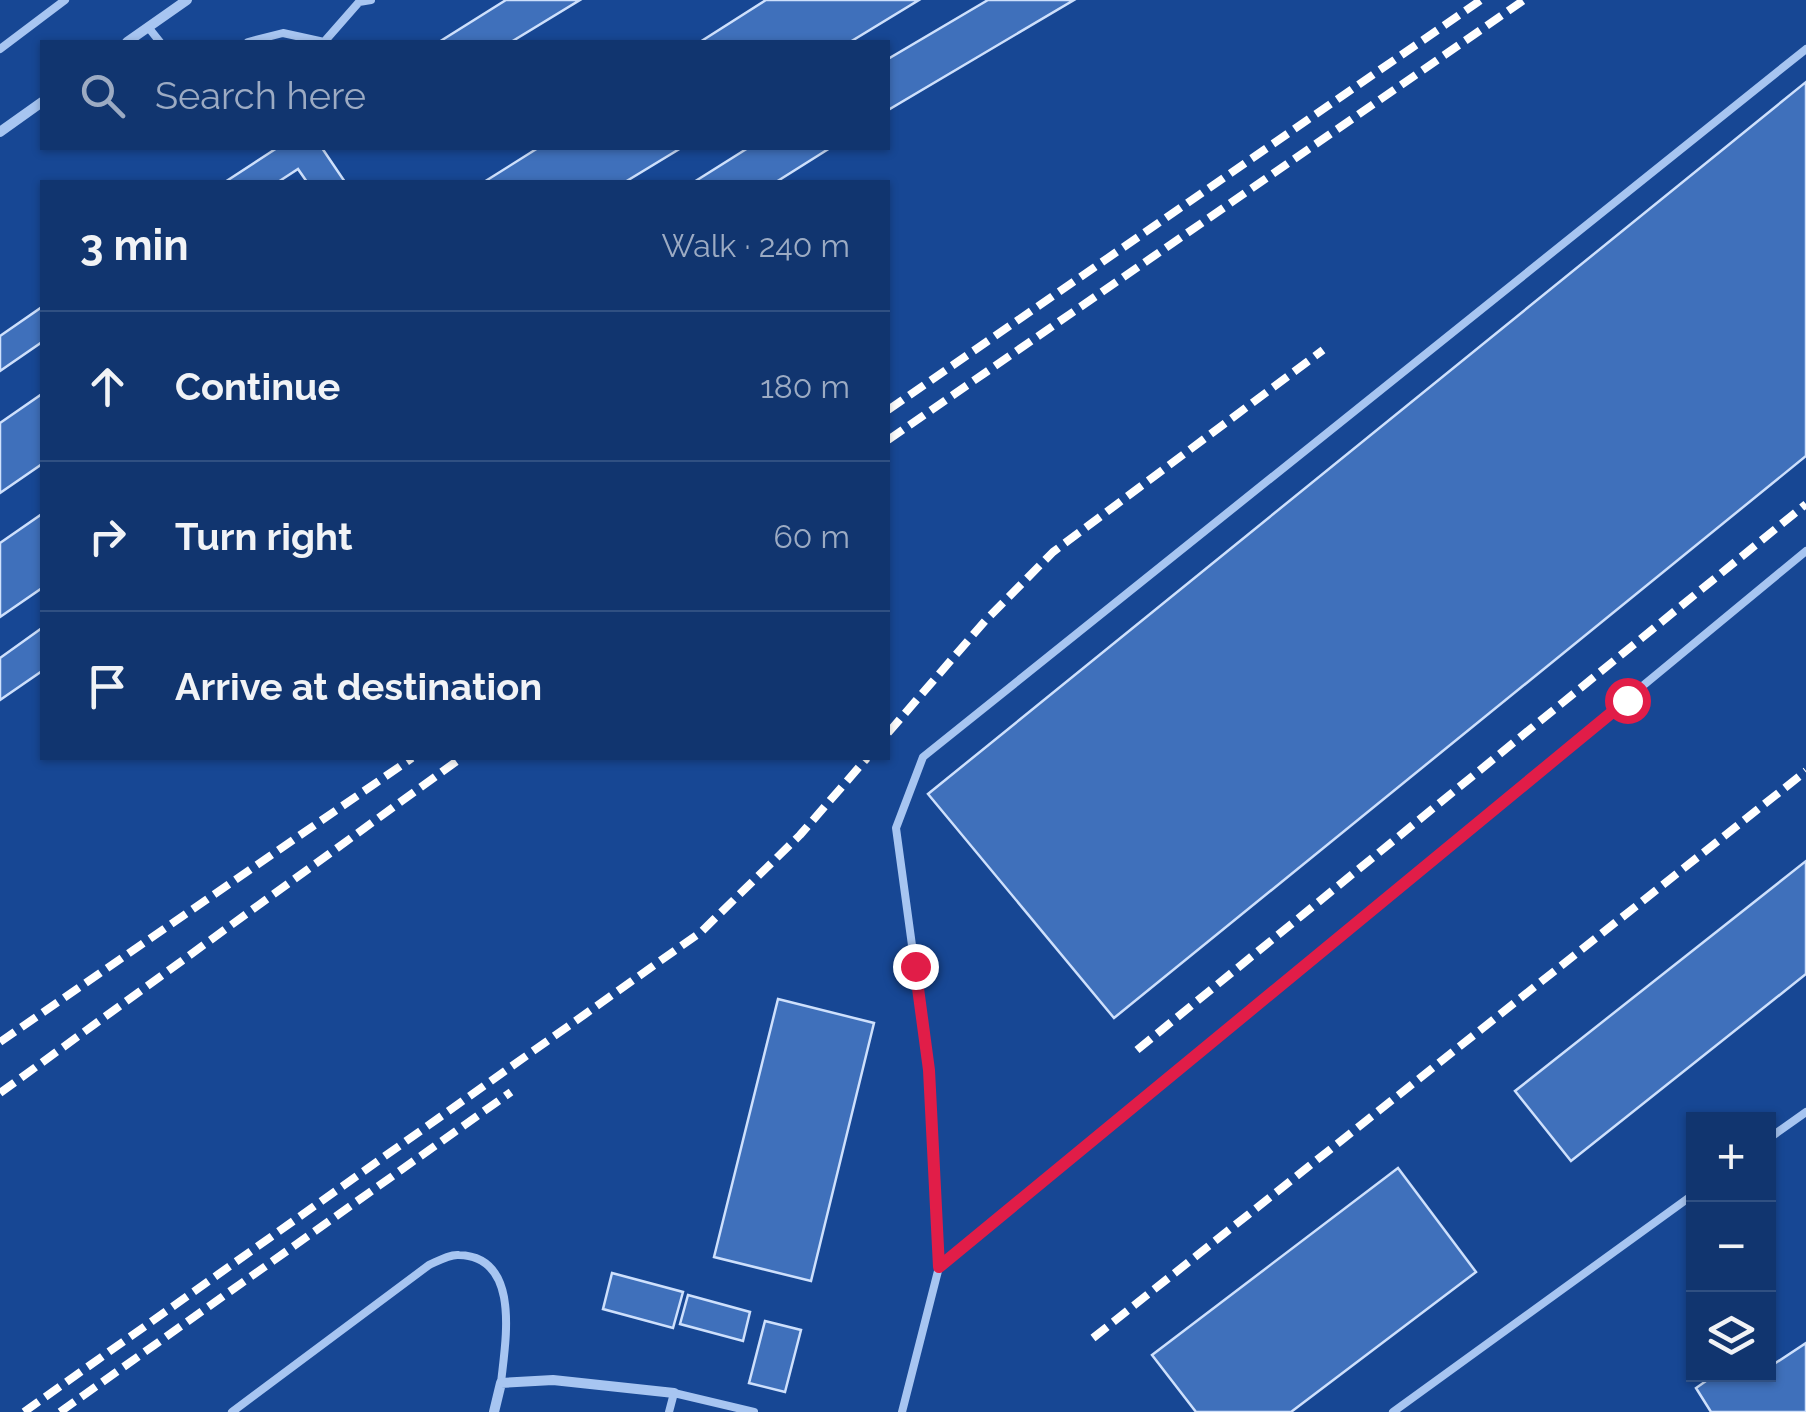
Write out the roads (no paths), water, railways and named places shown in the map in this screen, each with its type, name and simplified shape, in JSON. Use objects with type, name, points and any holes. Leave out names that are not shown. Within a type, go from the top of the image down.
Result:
[{"type":"street","points":[[129,40],[187,0]]},
{"type":"street","points":[[0,132],[40,103]]},
{"type":"street","points":[[494,1412],[501,1384],[554,1380],[674,1393]]},
{"type":"lane","points":[[0,49],[65,0]]},
{"type":"lane","points":[[326,40],[359,2],[371,0]]},
{"type":"lane","points":[[148,27],[158,40]]},
{"type":"lane","points":[[255,40],[283,32],[316,40]]},
{"type":"lane","points":[[902,1412],[939,1267],[929,1070],[896,828],[923,757],[1806,49]]},
{"type":"lane","points":[[939,1267],[1806,552]]},
{"type":"lane","points":[[1776,1134],[1806,1112]]},
{"type":"lane","points":[[1393,1412],[1686,1200]]},
{"type":"lane","points":[[232,1412],[429,1265],[457,1254],[484,1262],[502,1284],[507,1328],[501,1384]]},
{"type":"lane","points":[[669,1412],[674,1393],[754,1412]]},
{"type":"railway","points":[[890,409],[1481,0]]},
{"type":"railway","points":[[890,439],[1524,0]]},
{"type":"railway","points":[[890,731],[985,621],[1053,552],[1323,350]]},
{"type":"railway","points":[[1137,1050],[1806,504]]},
{"type":"railway","points":[[0,1042],[409,760]]},
{"type":"railway","points":[[0,1093],[458,760]]},
{"type":"railway","points":[[24,1412],[701,932],[800,835],[865,760]]},
{"type":"railway","points":[[1093,1338],[1806,771]]},
{"type":"railway","points":[[60,1412],[511,1092]]}]
